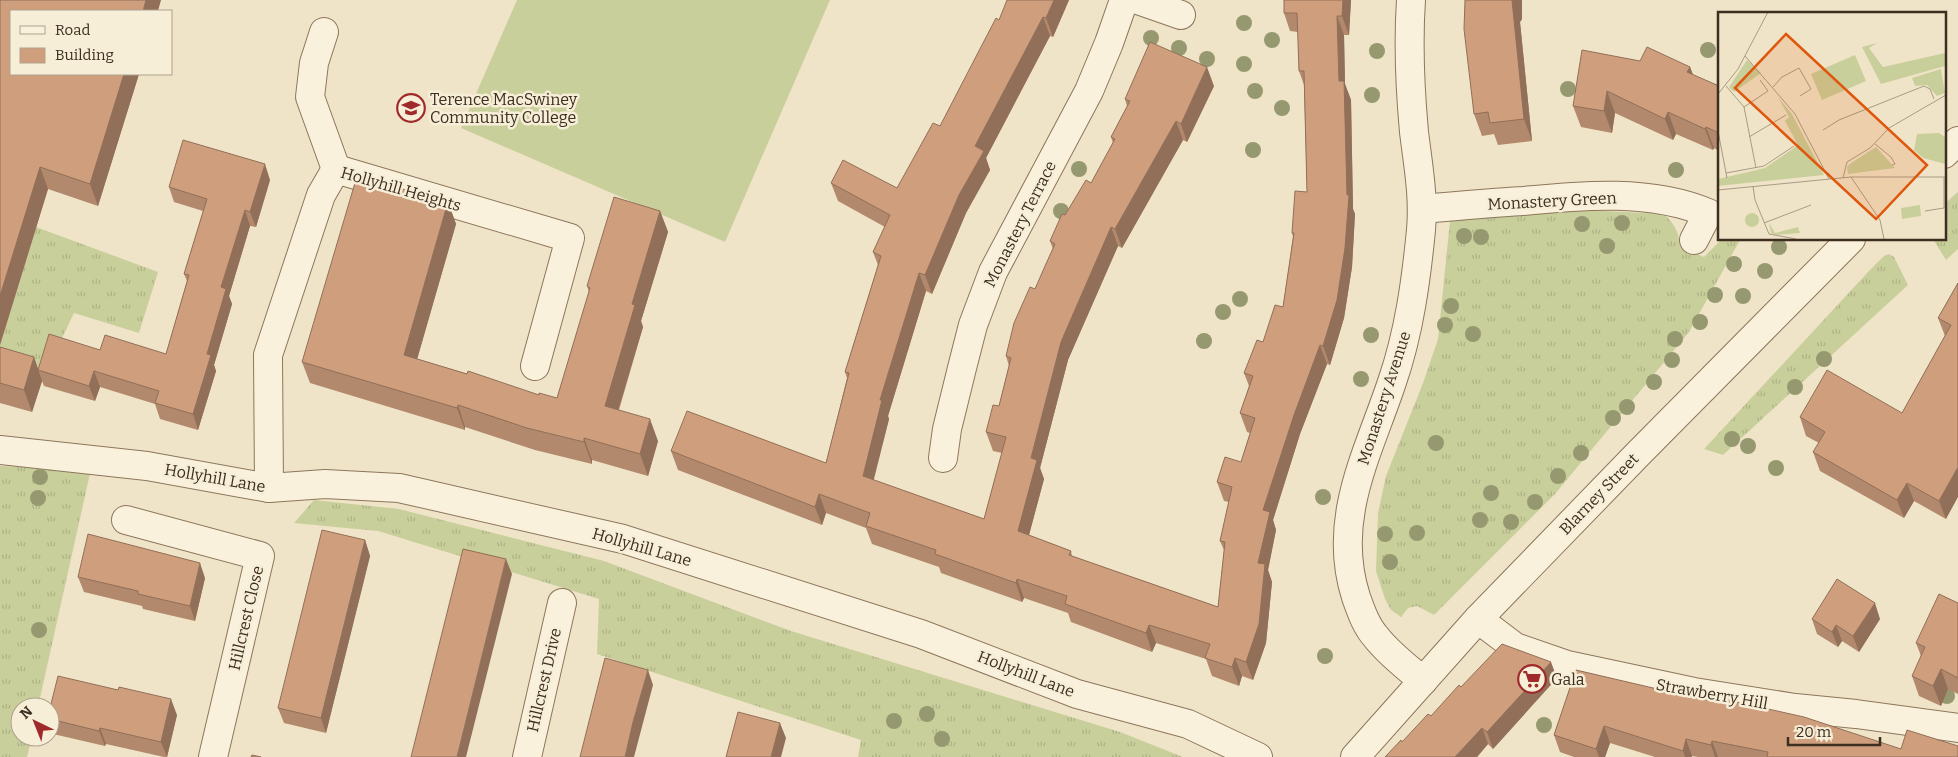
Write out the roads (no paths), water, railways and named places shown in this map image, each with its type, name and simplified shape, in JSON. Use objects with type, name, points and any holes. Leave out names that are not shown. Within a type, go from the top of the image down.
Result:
[{"type":"street","name":"Monastery Terrace","points":[[943,458],[948,424],[962,368],[974,325],[993,272],[1089,91],[1124,0]]},
{"type":"street","points":[[1138,0],[1180,16]]},
{"type":"street","name":"Monastery Avenue","points":[[1410,0],[1409,74],[1423,209],[1417,272],[1407,325],[1393,380],[1362,466],[1350,506],[1347,534],[1351,581],[1367,624],[1387,650],[1423,681]]},
{"type":"street","points":[[324,32],[314,63],[310,97],[336,169]]},
{"type":"street","points":[[1946,152],[1958,142]]},
{"type":"street","name":"Hollyhill Heights","points":[[269,488],[268,355],[321,195],[336,169],[570,238],[535,366]]},
{"type":"street","name":"Monastery Green","points":[[1423,209],[1574,196],[1634,197],[1690,205],[1708,213],[1694,240]]},
{"type":"street","name":"Blarney Street","points":[[1355,757],[1478,619],[1851,240]]},
{"type":"street","name":"Hollyhill Lane","points":[[0,450],[147,466],[269,488],[325,484],[399,488],[623,539],[921,634],[1076,694],[1188,724],[1258,757]]},
{"type":"street","name":"Hillcrest Close","points":[[126,520],[260,556],[213,757]]},
{"type":"street","name":"Hillcrest Drive","points":[[527,757],[562,603]]},
{"type":"street","name":"Strawberry Hill","points":[[1478,619],[1515,647],[1567,665],[1694,692],[1795,708],[1958,728]]},
{"type":"place","name":"Terence MacSwiney Community College","points":[[411,108]]},
{"type":"place","name":"Gala","points":[[1532,679]]}]
